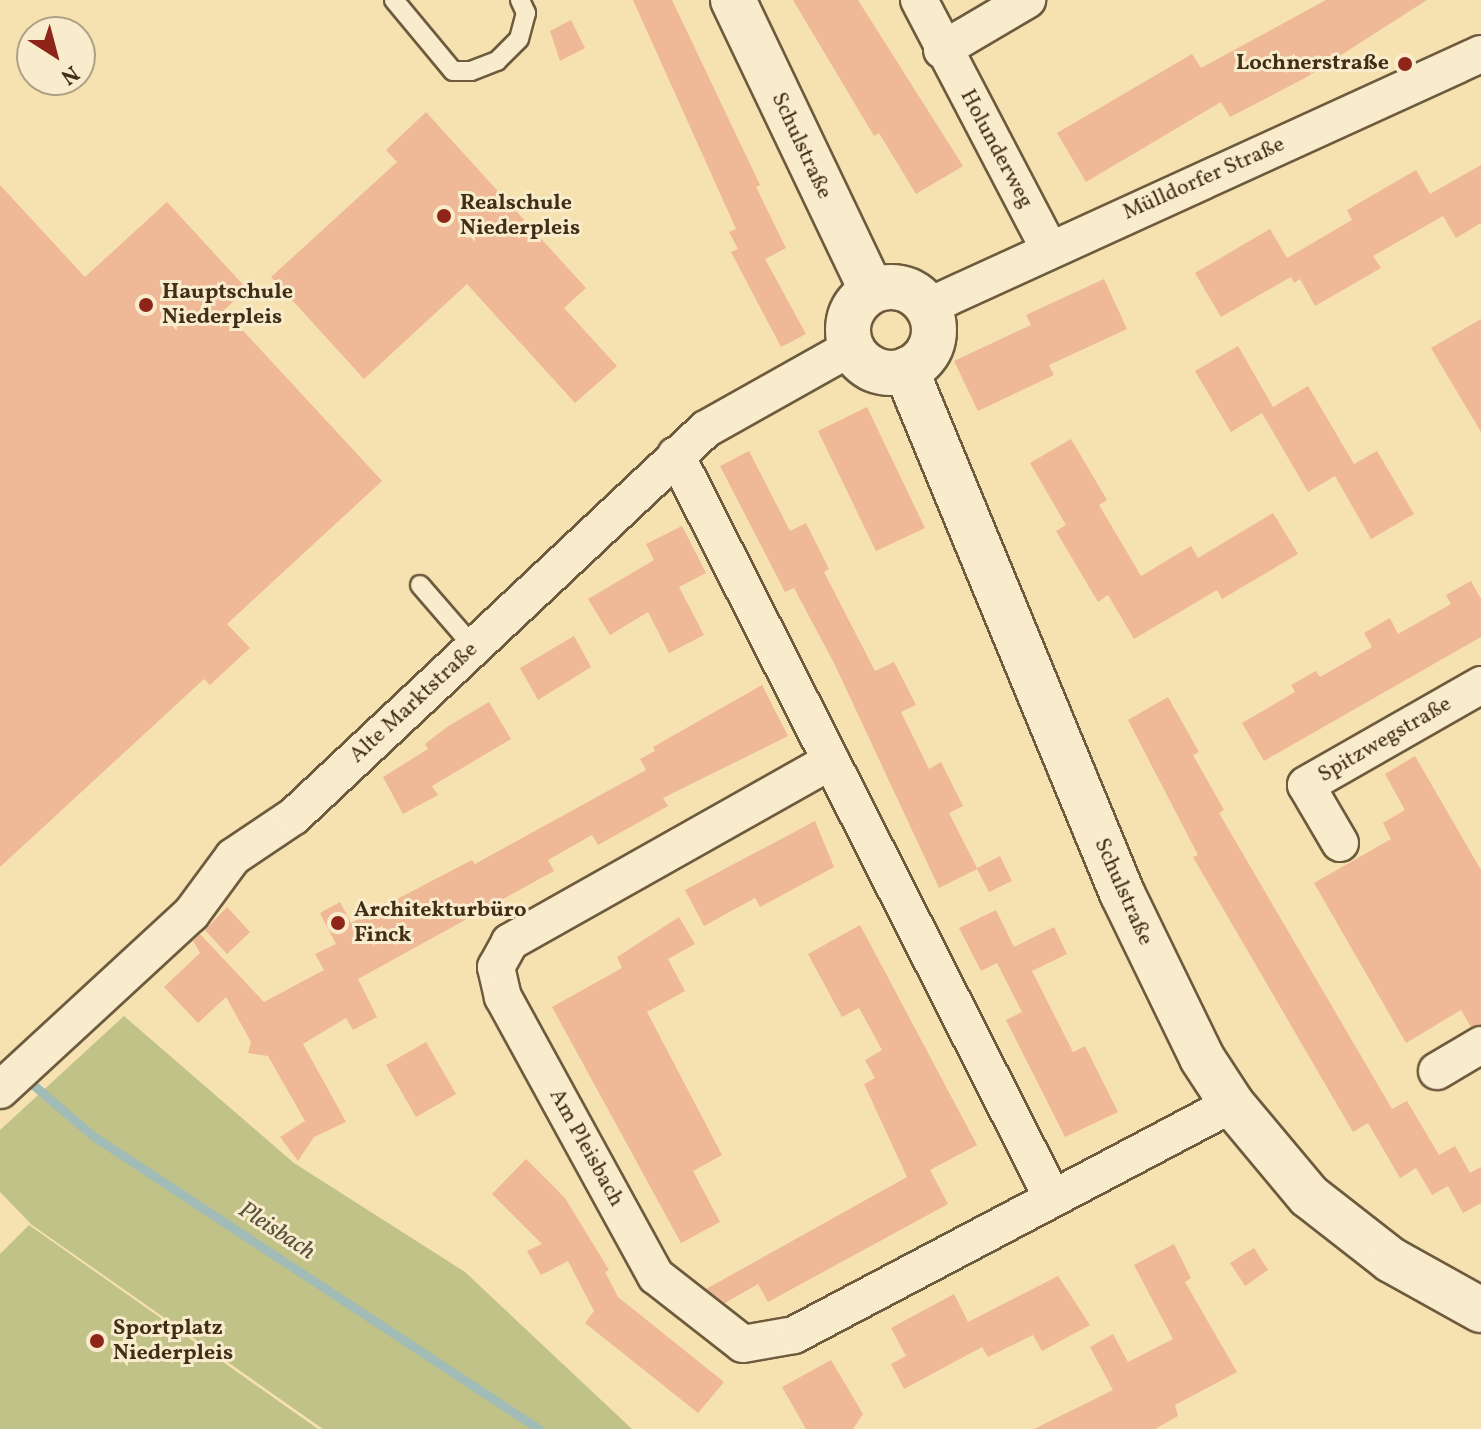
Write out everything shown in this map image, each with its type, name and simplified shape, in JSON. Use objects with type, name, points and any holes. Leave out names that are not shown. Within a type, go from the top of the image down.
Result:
[{"type":"street","name":"Schulstraße","points":[[733,0],[872,291]]},
{"type":"street","name":"Holunderweg","points":[[919,0],[942,50],[1049,249]]},
{"type":"street","points":[[942,50],[1027,0]]},
{"type":"street","name":"Mülldorfer Straße","points":[[927,307],[1481,54]]},
{"type":"street","points":[[872,291],[908,291],[927,307],[932,343],[906,370],[869,366],[852,347],[853,310],[872,291]]},
{"type":"street","name":"Alte Marktstraße","points":[[0,1090],[191,914],[233,857],[294,816],[472,645],[495,631],[517,603],[676,455],[723,415],[852,347]]},
{"type":"street","name":"Schulstraße","points":[[906,370],[1122,893],[1175,1007],[1232,1104],[1309,1196],[1345,1229],[1391,1260],[1481,1310]]},
{"type":"street","points":[[676,455],[1052,1197]]},
{"type":"street","name":"Spitzwegstraße","points":[[1340,843],[1306,785],[1481,685]]},
{"type":"street","name":"Am Pleisbach","points":[[831,761],[510,942],[496,967],[503,997],[656,1276],[743,1344],[794,1335],[1232,1104]]},
{"type":"street","points":[[1437,1071],[1480,1049]]},
{"type":"lane","points":[[394,0],[453,71],[497,61],[519,39],[526,13],[520,0]]},
{"type":"lane","points":[[420,585],[472,645]]},
{"type":"green space","points":[[124,1016],[294,1163],[465,1272],[632,1429],[323,1429],[32,1225],[0,1192],[0,1130]]},
{"type":"green space","name":"Sportplatz Niederpleis","points":[[29,1225],[318,1429],[0,1429],[0,1254]]},
{"type":"building","points":[[633,0],[672,0],[760,185],[756,187],[786,248],[765,259],[806,334],[781,347],[731,252],[738,249],[729,232],[736,229]]},
{"type":"building","points":[[793,0],[858,0],[963,166],[916,194],[879,133],[874,136]]},
{"type":"building","points":[[1326,0],[1427,0],[1305,78],[1230,117],[1221,102],[1086,182],[1057,133],[1192,54],[1201,68]]},
{"type":"building","points":[[571,20],[585,48],[560,61],[550,31]]},
{"type":"building","points":[[426,112],[586,288],[564,308],[617,366],[575,403],[467,284],[364,379],[271,277],[397,162],[386,150]]},
{"type":"building","points":[[1481,165],[1481,223],[1456,238],[1443,216],[1373,256],[1381,268],[1315,306],[1300,279],[1294,283],[1291,277],[1221,317],[1195,273],[1270,229],[1287,258],[1352,220],[1347,210],[1416,170],[1430,194]]},
{"type":"building","points":[[0,185],[85,277],[167,202],[247,289],[224,310],[382,481],[227,624],[250,648],[210,685],[204,679],[0,867]]},
{"type":"building","points":[[1104,279],[1127,329],[1049,365],[1054,375],[978,411],[954,361],[1031,325],[1026,315]]},
{"type":"building","points":[[1481,319],[1481,432],[1431,348]]},
{"type":"building","points":[[1238,346],[1273,407],[1308,386],[1354,464],[1377,451],[1414,514],[1371,539],[1335,476],[1308,492],[1262,413],[1231,432],[1195,371]]},
{"type":"building","points":[[867,407],[925,528],[876,551],[818,431]]},
{"type":"building","points":[[1071,439],[1107,500],[1099,505],[1141,576],[1191,546],[1198,558],[1273,513],[1298,554],[1222,599],[1217,590],[1134,639],[1108,595],[1098,602],[1056,531],[1066,525],[1030,463]]},
{"type":"building","points":[[749,451],[790,531],[806,523],[829,569],[824,572],[875,671],[894,662],[916,705],[901,712],[929,769],[941,762],[963,806],[949,813],[977,868],[1000,856],[1012,881],[989,892],[977,869],[939,888],[834,663],[794,588],[785,592],[720,466]]},
{"type":"building","points":[[682,526],[706,573],[679,587],[704,635],[669,653],[648,612],[610,635],[588,599],[654,560],[646,544]]},
{"type":"building","points":[[1471,581],[1481,599],[1481,637],[1264,761],[1242,723],[1295,692],[1291,685],[1316,671],[1320,677],[1372,647],[1364,633],[1390,618],[1398,634],[1451,604],[1446,595]]},
{"type":"building","points":[[574,636],[591,667],[538,700],[520,668]]},
{"type":"building","points":[[762,685],[788,736],[663,798],[668,806],[598,845],[592,835],[548,860],[554,871],[358,979],[377,1017],[353,1030],[346,1018],[303,1044],[346,1122],[314,1137],[298,1161],[280,1137],[305,1121],[268,1056],[248,1053],[251,1042],[226,997],[198,1023],[164,987],[200,953],[193,941],[200,934],[264,1002],[324,970],[315,954],[336,944],[320,913],[340,902],[351,923],[472,860],[475,864],[646,770],[640,759],[655,751],[653,747]]},
{"type":"building","points":[[1168,697],[1199,752],[1193,755],[1224,810],[1219,813],[1392,1109],[1407,1101],[1439,1155],[1455,1146],[1470,1173],[1481,1167],[1481,1203],[1463,1213],[1448,1186],[1432,1195],[1416,1168],[1400,1178],[1368,1123],[1353,1132],[1193,857],[1198,855],[1128,720]]},
{"type":"building","points":[[489,702],[511,739],[432,786],[438,795],[403,814],[383,777],[428,749],[425,744],[447,727]]},
{"type":"building","points":[[1415,756],[1481,870],[1481,1024],[1471,1027],[1461,1010],[1406,1043],[1314,883],[1391,839],[1383,823],[1405,810],[1385,774]]},
{"type":"building","points":[[815,821],[834,867],[760,907],[755,898],[704,926],[685,890]]},
{"type":"building","points":[[227,907],[250,932],[227,954],[205,930]]},
{"type":"building","points":[[996,910],[1014,947],[1054,927],[1067,954],[1032,971],[1073,1052],[1085,1046],[1118,1112],[1065,1137],[1006,1020],[1022,1012],[997,963],[981,971],[959,928]]},
{"type":"building","points":[[679,917],[695,944],[668,959],[685,991],[647,1012],[722,1155],[693,1171],[720,1222],[681,1243],[552,1007],[622,968],[617,957]]},
{"type":"building","points":[[860,925],[977,1145],[930,1170],[948,1204],[768,1302],[758,1284],[725,1303],[706,1289],[907,1177],[864,1084],[875,1078],[865,1060],[882,1050],[859,1008],[842,1017],[808,954]]},
{"type":"building","points":[[426,1042],[456,1094],[416,1117],[386,1065]]},
{"type":"building","points":[[526,1159],[565,1198],[609,1270],[605,1272],[618,1297],[724,1382],[698,1413],[585,1323],[594,1311],[568,1261],[541,1275],[527,1251],[542,1244],[492,1194]]},
{"type":"building","points":[[1174,1244],[1191,1278],[1185,1282],[1237,1372],[1175,1405],[1178,1416],[1155,1429],[1034,1429],[1113,1390],[1090,1347],[1113,1334],[1128,1362],[1173,1339],[1134,1265]]},
{"type":"building","points":[[1254,1248],[1268,1270],[1245,1286],[1230,1263]]},
{"type":"building","points":[[1058,1276],[1090,1325],[1042,1351],[1033,1335],[988,1357],[982,1347],[904,1389],[891,1364],[906,1356],[891,1328],[954,1294],[968,1322]]},
{"type":"building","points":[[831,1360],[863,1414],[853,1429],[806,1429],[782,1387]]},
{"type":"waterway","name":"Pleisbach","points":[[24,1077],[93,1136],[539,1429]]},
{"type":"place","name":"Lochnerstraße","points":[[1405,64]]},
{"type":"place","name":"Realschule Niederpleis","points":[[444,216]]},
{"type":"place","name":"Hauptschule Niederpleis","points":[[146,305]]},
{"type":"place","name":"Architekturbüro Finck","points":[[338,923]]},
{"type":"place","name":"Sportplatz Niederpleis","points":[[97,1341]]}]
